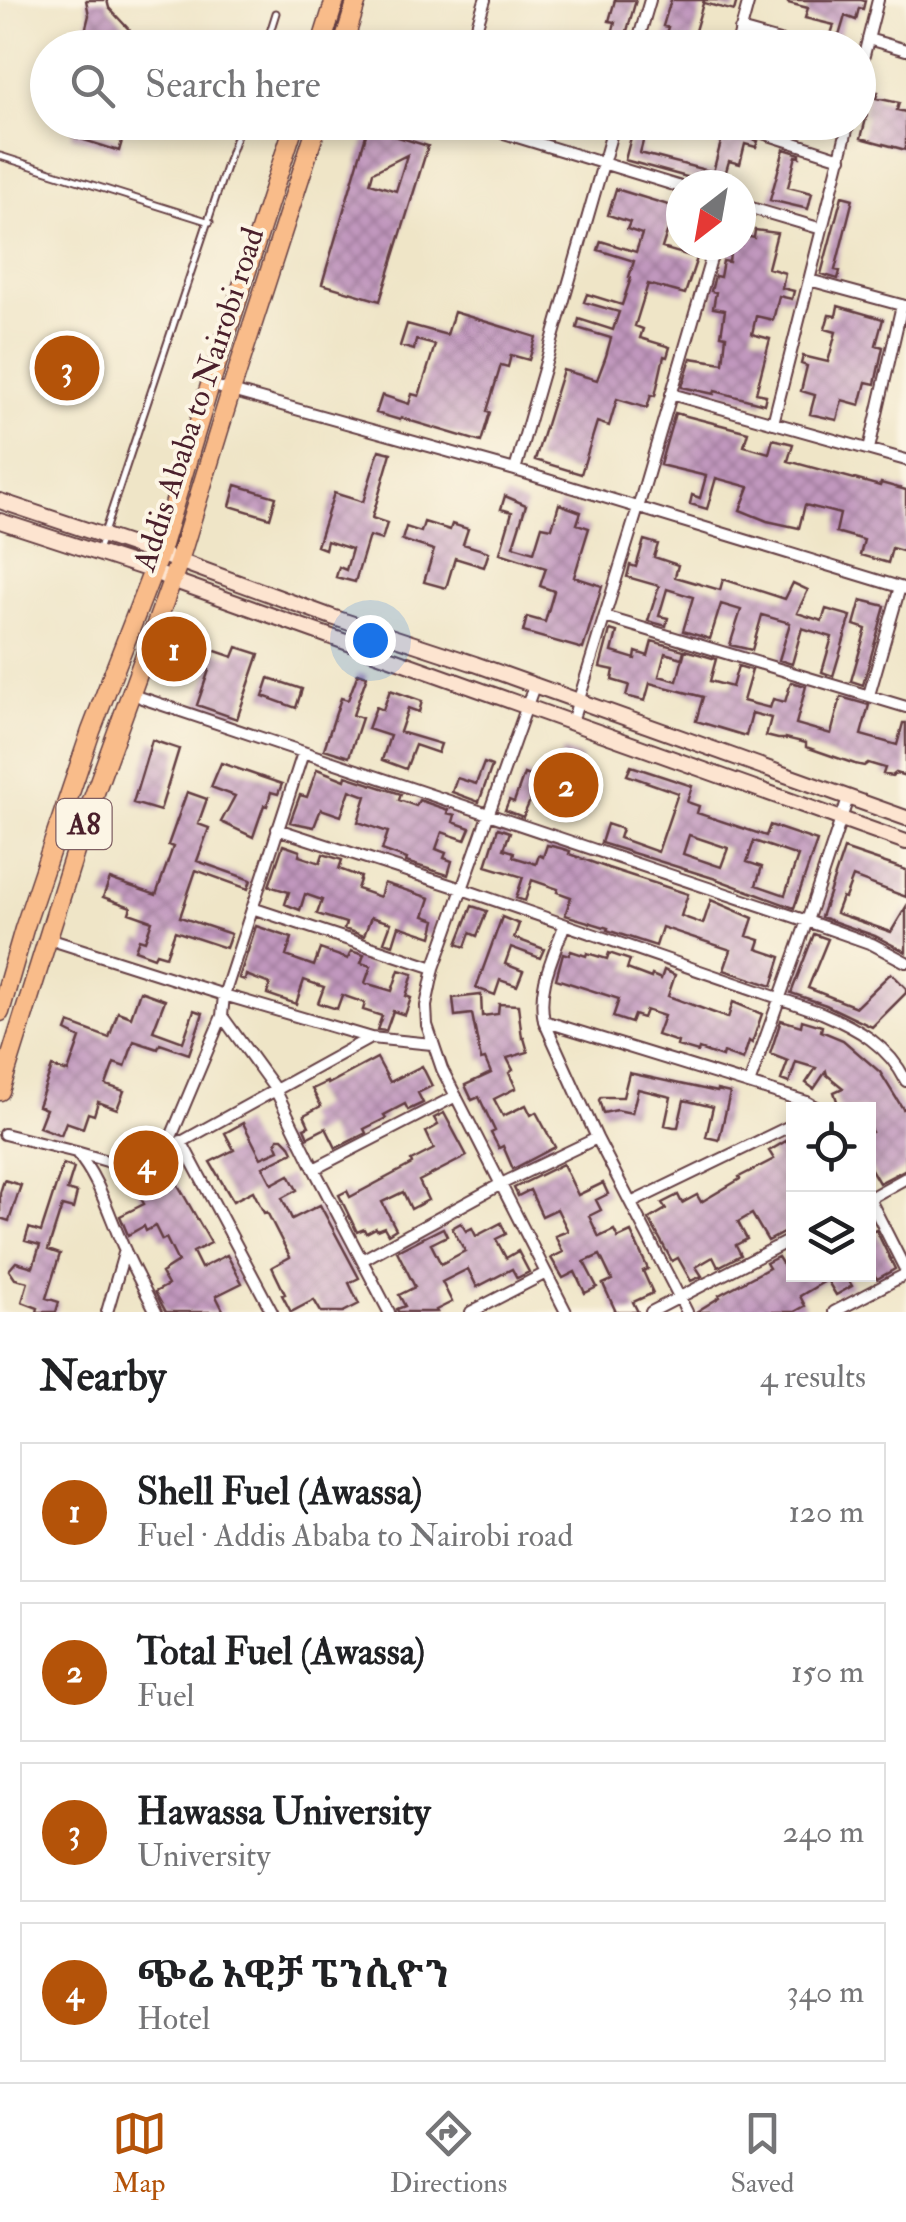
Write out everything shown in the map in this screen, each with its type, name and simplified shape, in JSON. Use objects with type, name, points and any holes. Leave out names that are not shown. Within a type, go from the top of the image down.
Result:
[{"type":"highway","points":[[326,30],[335,0]]},
{"type":"highway","points":[[348,30],[357,0]]},
{"type":"highway","name":"Addis Ababa to Nairobi road","points":[[0,1012],[24,928],[91,732],[156,563],[289,140]]},
{"type":"highway","name":"Addis Ababa to Nairobi road","points":[[0,1091],[84,824],[179,561],[312,140]]},
{"type":"main road","points":[[0,501],[104,535],[156,563],[172,580],[906,842]]},
{"type":"main road","points":[[0,520],[98,553],[156,563],[179,561],[906,818]]},
{"type":"street","points":[[476,30],[485,0]]},
{"type":"street","points":[[641,30],[650,0]]},
{"type":"street","points":[[740,30],[748,0]]},
{"type":"street","points":[[870,30],[878,0]]},
{"type":"street","points":[[876,41],[906,50]]},
{"type":"street","points":[[525,140],[666,183]]},
{"type":"street","points":[[515,470],[609,140]]},
{"type":"street","points":[[784,140],[841,158]]},
{"type":"street","points":[[773,423],[845,140]]},
{"type":"street","points":[[756,209],[822,228]]},
{"type":"street","points":[[572,722],[710,260]]},
{"type":"street","points":[[809,280],[904,306],[868,450]]},
{"type":"street","points":[[210,385],[515,470],[903,588],[869,695]]},
{"type":"street","points":[[671,394],[906,460]]},
{"type":"street","points":[[605,617],[906,707]]},
{"type":"street","points":[[534,686],[434,968],[426,1006],[432,1044],[566,1312]]},
{"type":"street","points":[[142,698],[808,921],[872,944],[906,962]]},
{"type":"street","points":[[166,1150],[222,1016],[224,995],[304,752]]},
{"type":"street","points":[[749,1084],[848,798]]},
{"type":"street","points":[[277,829],[835,1018],[866,1035],[893,1060],[906,1081]]},
{"type":"street","points":[[252,908],[434,968]]},
{"type":"street","points":[[564,926],[544,984],[544,1020],[596,1138],[687,1312]]},
{"type":"street","points":[[58,942],[371,1038],[432,1044]]},
{"type":"street","points":[[222,1016],[275,1089],[389,1312]]},
{"type":"street","points":[[544,1020],[807,1102]]},
{"type":"street","points":[[4,1134],[132,1168],[371,1038]]},
{"type":"street","points":[[314,1169],[456,1096]]},
{"type":"street","points":[[631,1203],[786,1128]]},
{"type":"street","points":[[362,1260],[500,1184],[596,1138]]},
{"type":"street","points":[[182,1141],[272,1312]]},
{"type":"street","points":[[76,1152],[94,1178],[156,1312]]},
{"type":"street","points":[[876,1194],[906,1178]]},
{"type":"street","points":[[834,1312],[906,1273],[876,1212]]},
{"type":"street","points":[[651,1312],[786,1242]]},
{"type":"street","points":[[107,1312],[125,1250]]},
{"type":"street","points":[[471,1312],[546,1273]]},
{"type":"lane","points":[[271,30],[276,13]]},
{"type":"lane","points":[[98,553],[235,140]]},
{"type":"lane","points":[[0,156],[210,222]]},
{"type":"building","points":[[86,0],[107,0],[109,8],[129,30],[85,30],[89,15]]},
{"type":"building","points":[[615,0],[636,0],[627,30],[613,30],[615,22],[609,21]]},
{"type":"building","points":[[671,0],[704,0],[695,30],[667,30],[663,26]]},
{"type":"building","points":[[704,0],[737,0],[734,11]]},
{"type":"building","points":[[865,1],[856,20],[845,16],[841,30],[805,18],[808,8],[788,3]]},
{"type":"building","points":[[876,98],[899,103],[897,110],[906,112],[906,150],[868,140],[876,140]]},
{"type":"building","points":[[84,140],[122,141],[119,151]]},
{"type":"building","points":[[364,140],[408,140],[428,146],[380,301],[322,284]],"holes":[[[407,155],[396,191],[370,183],[373,172]]]},
{"type":"building","points":[[630,140],[643,140],[640,153],[705,170],[666,171],[625,160]]},
{"type":"building","points":[[721,140],[758,141],[756,147],[745,144],[740,164],[729,161],[726,170],[714,170]]},
{"type":"building","points":[[784,149],[800,154],[796,156],[788,187],[812,193],[808,209],[770,200]]},
{"type":"building","points":[[616,189],[666,204],[662,248],[666,249],[666,260],[696,260],[685,294],[648,284],[635,326],[643,329],[640,338],[670,347],[667,357],[664,356],[655,396],[651,395],[647,408],[617,399],[609,426],[597,422],[581,474],[535,460],[563,370],[597,380],[606,356],[611,338],[577,328],[579,319],[613,330],[619,312],[584,302],[587,294],[622,305],[631,278],[634,261],[598,250],[601,241],[636,252],[642,234],[627,229],[630,222],[608,215]]},
{"type":"building","points":[[842,196],[853,199],[835,270],[840,271],[838,279],[821,274]]},
{"type":"building","points":[[756,230],[777,233],[768,268],[785,273],[782,288],[794,291],[792,299],[779,296],[773,320],[756,316],[752,334],[770,339],[756,393],[766,395],[764,404],[682,387],[691,358],[723,363],[726,336],[721,335],[725,310],[713,308],[716,292],[711,291],[715,276],[720,277],[723,261],[756,260]]},
{"type":"building","points":[[838,306],[883,319],[876,345],[883,347],[875,384],[866,382],[860,405],[842,400],[837,420],[810,414],[815,395],[801,391],[807,366],[801,364],[803,356],[828,362],[836,332],[825,329],[829,315],[836,316]]},
{"type":"building","points":[[454,312],[536,337],[529,360],[511,355],[508,367],[501,365],[481,442],[376,413],[382,395],[409,404],[412,394],[419,396],[435,345],[416,340],[414,350],[400,346],[407,324],[447,335]]},
{"type":"building","points":[[675,413],[748,432],[744,446],[769,453],[773,439],[793,444],[788,461],[906,490],[906,552],[892,548],[888,563],[860,555],[864,540],[836,532],[840,514],[805,505],[799,528],[767,521],[740,510],[749,487],[716,478],[707,509],[690,504],[692,495],[700,498],[706,476],[660,465]]},
{"type":"building","points":[[379,450],[391,453],[372,518],[387,523],[382,540],[369,536],[355,582],[336,577],[339,567],[346,570],[352,549],[327,541],[325,549],[317,546],[334,493],[363,502]]},
{"type":"building","points":[[236,485],[276,497],[270,518],[230,506]]},
{"type":"building","points":[[505,496],[526,505],[513,546],[534,552],[542,526],[552,528],[559,504],[581,512],[577,524],[589,528],[574,577],[602,586],[583,649],[523,632],[527,617],[545,622],[554,591],[540,586],[546,568],[500,553],[512,512],[501,509]]},
{"type":"building","points":[[424,522],[450,530],[452,524],[468,529],[463,544],[489,552],[484,567],[455,558],[446,588],[424,582],[434,550],[402,540],[406,527],[421,532]]},
{"type":"building","points":[[644,540],[658,544],[654,557],[678,565],[675,577],[720,590],[723,579],[785,599],[793,583],[808,590],[797,613],[822,621],[826,609],[851,616],[833,676],[822,672],[832,637],[802,628],[792,664],[779,660],[790,623],[762,615],[752,650],[730,645],[741,610],[721,604],[710,639],[683,631],[693,597],[667,589],[659,616],[668,618],[666,626],[648,621],[659,586],[627,577],[630,565],[636,567]]},
{"type":"building","points":[[861,600],[885,606],[863,685],[851,681],[866,629],[854,625]]},
{"type":"building","points":[[610,630],[617,632],[612,652],[635,659],[636,652],[648,656],[652,641],[684,650],[682,658],[665,653],[659,676],[677,681],[685,650],[716,659],[710,681],[732,687],[738,666],[752,670],[743,701],[770,708],[773,699],[785,702],[791,682],[806,686],[796,724],[831,734],[841,697],[869,705],[861,735],[897,745],[906,723],[906,776],[883,774],[885,768],[855,764],[806,747],[806,743],[766,736],[771,718],[752,713],[746,736],[696,721],[703,697],[650,683],[645,701],[626,696],[629,685],[612,680],[614,670],[600,667]]},
{"type":"building","points":[[189,642],[233,657],[237,647],[259,654],[237,719],[197,705],[209,670],[183,661]]},
{"type":"building","points":[[358,673],[367,676],[353,715],[362,718],[349,757],[324,749],[341,698],[348,700]]},
{"type":"building","points":[[269,678],[302,689],[296,708],[263,696]]},
{"type":"building","points":[[390,690],[422,701],[419,712],[408,708],[400,732],[441,744],[438,753],[415,745],[406,769],[382,760],[390,736],[368,729],[376,707],[383,710]]},
{"type":"building","points":[[152,740],[179,749],[160,811],[133,803]]},
{"type":"building","points":[[563,751],[582,758],[570,793],[551,786]]},
{"type":"building","points":[[221,763],[282,784],[278,794],[271,792],[253,837],[221,822],[235,796],[211,787]]},
{"type":"building","points":[[484,763],[492,766],[479,802],[452,792],[457,778],[476,784]]},
{"type":"building","points":[[631,766],[692,786],[687,802],[699,806],[697,813],[766,836],[770,825],[817,841],[794,908],[601,843],[607,824],[622,829],[619,838],[658,852],[678,793],[627,775]],"holes":[[[689,835],[728,848],[721,867],[683,854]],[[754,841],[798,856],[785,895],[756,885],[762,867],[747,862]]]},
{"type":"building","points":[[317,769],[401,794],[399,800],[416,806],[419,800],[455,815],[453,822],[470,828],[465,840],[442,832],[436,849],[452,861],[448,875],[382,850],[388,832],[358,822],[366,796],[350,790],[341,816],[321,809],[314,827],[290,822],[300,795],[307,797]]},
{"type":"building","points":[[524,774],[539,780],[523,817],[505,810],[509,800],[514,802]]},
{"type":"building","points":[[187,792],[207,799],[198,824],[209,828],[197,861],[251,880],[248,889],[196,870],[180,917],[231,934],[226,948],[175,931],[166,956],[156,953],[154,957],[135,950],[139,939],[145,941],[152,921],[129,913],[131,907],[103,897],[110,879],[156,895]]},
{"type":"building","points":[[498,828],[510,832],[504,849],[514,852],[513,857],[536,864],[547,845],[560,848],[688,894],[681,916],[703,924],[711,900],[753,918],[747,936],[760,940],[757,949],[781,957],[772,986],[724,970],[731,950],[662,927],[656,946],[565,915],[571,897],[532,880],[525,901],[516,898],[523,877],[486,866]]},
{"type":"building","points":[[283,845],[320,863],[323,854],[342,860],[339,869],[361,877],[357,889],[380,897],[384,883],[430,898],[424,916],[436,920],[432,937],[399,926],[393,945],[384,942],[391,923],[371,917],[364,936],[344,929],[346,923],[317,914],[322,900],[305,894],[300,910],[285,904],[289,892],[269,886]]},
{"type":"building","points":[[844,849],[906,870],[906,897],[853,877],[836,913],[891,932],[906,907],[906,952],[821,917]]},
{"type":"building","points":[[472,906],[487,911],[477,936],[470,933],[465,947],[457,944]]},
{"type":"building","points":[[502,917],[519,924],[514,938],[544,949],[540,958],[511,947],[505,964],[523,971],[517,986],[500,980],[495,995],[476,988]]},
{"type":"building","points":[[256,926],[292,938],[286,956],[314,966],[320,949],[348,959],[351,951],[364,955],[361,963],[371,966],[365,983],[392,991],[399,970],[413,974],[405,1015],[393,1011],[386,1031],[377,1030],[382,1016],[363,1010],[365,1003],[342,995],[337,1009],[318,1003],[324,987],[304,980],[296,1004],[267,994],[270,984],[246,975],[245,980],[239,978]]},
{"type":"building","points":[[814,934],[828,939],[808,988],[856,1007],[891,973],[906,988],[906,993],[872,1027],[791,993]]},
{"type":"building","points":[[571,951],[607,959],[609,953],[630,960],[627,969],[651,978],[652,975],[661,979],[664,970],[675,975],[668,996],[728,1018],[733,1002],[762,1014],[743,1060],[677,1046],[678,1042],[657,1035],[664,1016],[646,1010],[643,1018],[634,1015],[631,1023],[613,1017],[619,999],[556,979],[563,953],[569,955]]},
{"type":"building","points":[[140,991],[165,1000],[153,1031],[183,1042],[194,1010],[203,1013],[189,1054],[160,1044],[158,1049],[134,1041],[125,1067],[114,1063],[106,1085],[124,1091],[117,1109],[98,1102],[94,1115],[88,1113],[83,1128],[66,1122],[61,1135],[39,1127],[46,1109],[38,1106],[52,1067],[68,1072],[80,1038],[66,1031],[69,1023],[109,1038],[118,1012],[131,1017]]},
{"type":"building","points":[[481,995],[482,1016],[498,1014],[499,1004],[518,1005],[528,1052],[507,1058],[516,1088],[494,1099],[503,1116],[526,1105],[531,1115],[536,1112],[555,1147],[513,1169],[503,1146],[499,1148],[491,1133],[495,1131],[479,1097],[472,1100],[465,1085],[491,1073],[485,1059],[481,1060],[472,1014],[455,1016],[453,998]]},
{"type":"building","points":[[781,1020],[801,1026],[802,1020],[822,1026],[821,1031],[843,1040],[880,1072],[903,1109],[906,1108],[906,1169],[879,1183],[876,1178],[876,1102],[837,1102],[834,1092],[843,1088],[826,1071],[814,1089],[806,1083],[816,1068],[796,1062],[789,1083],[781,1080],[788,1061],[770,1054]]},
{"type":"building","points":[[377,1058],[390,1082],[422,1066],[432,1086],[418,1093],[423,1103],[408,1110],[405,1104],[364,1129],[366,1133],[336,1148],[326,1128],[308,1137],[304,1115],[321,1106],[312,1089]]},
{"type":"building","points":[[629,1073],[730,1093],[719,1140],[706,1137],[713,1107],[684,1100],[678,1127],[665,1125],[671,1097],[638,1089],[632,1113],[603,1113],[599,1100],[623,1097]]},
{"type":"building","points":[[444,1113],[467,1156],[419,1181],[428,1200],[411,1209],[403,1192],[382,1202],[396,1229],[388,1234],[384,1227],[357,1232],[339,1195],[347,1191],[350,1197],[434,1149],[426,1132],[438,1125],[434,1118]]},
{"type":"building","points":[[243,1123],[261,1158],[279,1150],[278,1138],[289,1144],[293,1152],[263,1167],[272,1184],[289,1175],[297,1190],[282,1198],[292,1219],[320,1205],[359,1278],[349,1283],[359,1304],[343,1312],[321,1312],[314,1300],[291,1312],[272,1267],[290,1257],[267,1212],[264,1213],[253,1191],[233,1201],[210,1162],[234,1150],[225,1133]]},
{"type":"building","points":[[786,1141],[786,1231],[768,1241],[752,1214],[738,1222],[747,1239],[736,1245],[741,1255],[718,1267],[713,1257],[696,1267],[702,1276],[691,1281],[678,1258],[672,1261],[649,1219],[666,1209],[662,1203],[678,1195],[682,1203],[697,1195],[701,1202],[774,1159],[769,1151]]},
{"type":"building","points":[[63,1164],[74,1168],[67,1190],[77,1193],[73,1209],[62,1206],[48,1250],[60,1254],[46,1298],[59,1302],[56,1312],[37,1312],[38,1308],[22,1302],[28,1282],[15,1279],[9,1270],[16,1262],[33,1267],[40,1245],[25,1241],[29,1228],[41,1232]]},
{"type":"building","points":[[563,1164],[578,1195],[603,1183],[608,1194],[596,1200],[601,1210],[589,1216],[599,1237],[614,1230],[618,1238],[631,1232],[648,1269],[643,1271],[653,1293],[633,1302],[638,1312],[616,1312],[603,1284],[612,1280],[600,1255],[584,1262],[597,1287],[585,1293],[575,1272],[563,1278],[551,1258],[563,1252],[555,1236],[568,1231],[557,1209],[542,1216],[530,1190],[518,1196],[514,1188]]},
{"type":"building","points":[[170,1171],[211,1243],[193,1252],[201,1268],[227,1255],[242,1283],[216,1296],[224,1312],[166,1312],[155,1292],[168,1285],[161,1273],[178,1262],[155,1226],[146,1231],[144,1226],[128,1235],[120,1216],[144,1204],[136,1189]]},
{"type":"building","points":[[4,1180],[21,1185],[9,1221],[0,1218]]},
{"type":"building","points":[[461,1223],[466,1231],[472,1228],[476,1236],[501,1223],[506,1234],[496,1239],[506,1258],[518,1251],[529,1272],[517,1278],[512,1269],[477,1287],[468,1269],[442,1282],[452,1302],[437,1312],[398,1312],[405,1306],[399,1295],[415,1287],[397,1251],[443,1228],[447,1236],[431,1244],[441,1264],[465,1251],[452,1228]]},
{"type":"building","points":[[876,1230],[895,1269],[876,1277]]},
{"type":"building","points":[[778,1257],[783,1265],[786,1263],[786,1282],[824,1282],[800,1296],[805,1306],[794,1312],[696,1312],[769,1268],[766,1263]]},
{"type":"building","points":[[828,1282],[850,1282],[852,1286],[836,1295]]},
{"type":"place","name":"Hawassa University","points":[[67,368]]},
{"type":"place","name":"Shell Fuel (Awassa)","points":[[174,649]]},
{"type":"place","name":"Total Fuel (Awassa)","points":[[566,785]]},
{"type":"place","name":"ጭሬ አዊቻ ፔንሲዮን","points":[[146,1163]]}]
